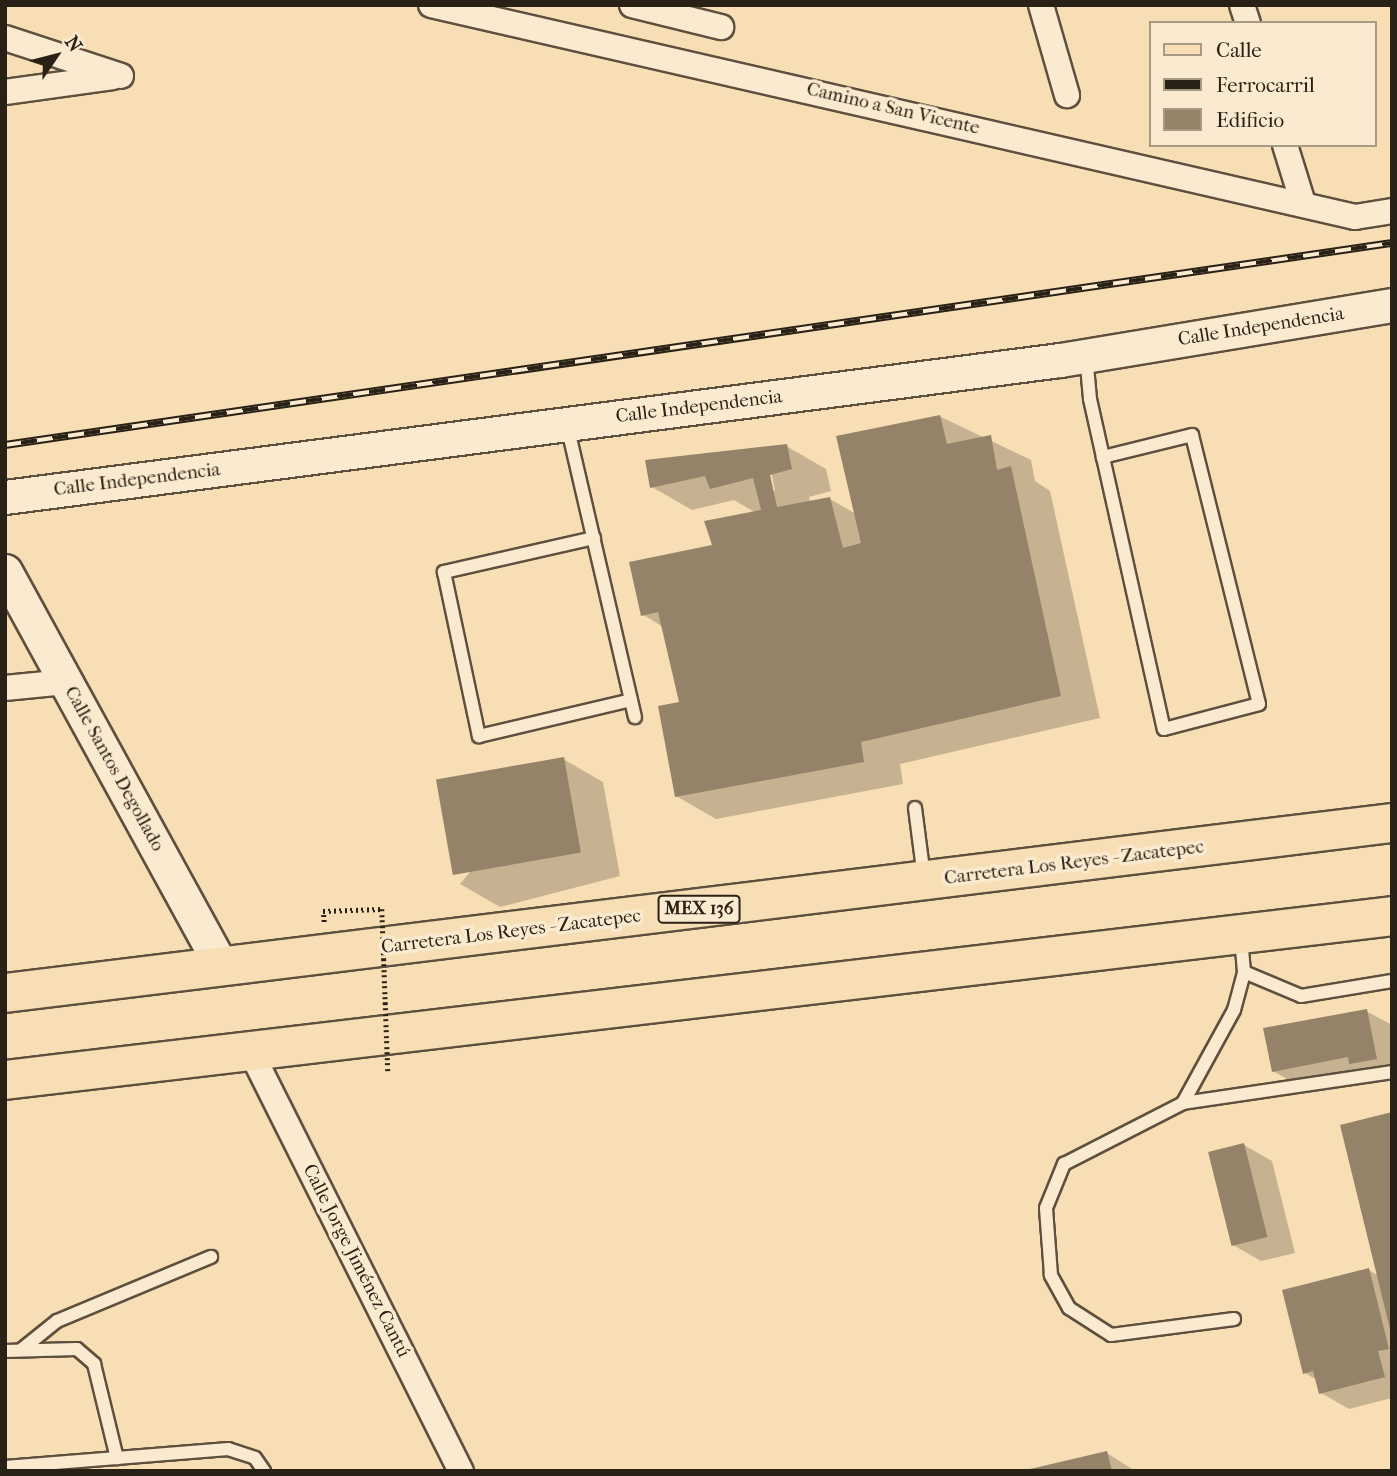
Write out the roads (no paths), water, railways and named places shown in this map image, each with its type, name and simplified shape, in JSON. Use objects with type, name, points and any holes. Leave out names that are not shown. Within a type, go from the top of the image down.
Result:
[{"type":"main road","name":"Calle Independencia","points":[[5,497],[1086,355],[1392,305]]},
{"type":"main road","name":"Calle Santos Degollado","points":[[5,571],[222,967]]},
{"type":"main road","name":"Carretera Los Reyes - Zacatepec","points":[[5,993],[1392,823]]},
{"type":"main road","points":[[5,1080],[1392,916]]},
{"type":"street","name":"Camino a San Vicente","points":[[431,5],[1302,200],[1355,217],[1392,211]]},
{"type":"street","points":[[1041,5],[1068,95]]},
{"type":"street","points":[[646,7],[721,27]]},
{"type":"street","points":[[5,38],[121,76],[5,92]]},
{"type":"street","points":[[1286,147],[1302,200]]},
{"type":"street","points":[[5,688],[66,682]]},
{"type":"street","name":"Calle Jorge Jiménez Cantú","points":[[251,1052],[461,1471]]},
{"type":"lane","points":[[1086,355],[1103,457],[1164,729],[1259,704],[1192,435],[1103,457]]},
{"type":"lane","points":[[567,424],[635,717]]},
{"type":"lane","points":[[594,538],[444,572],[479,736],[631,700]]},
{"type":"lane","points":[[915,808],[925,881]]},
{"type":"lane","points":[[1183,1103],[1234,1010],[1244,972],[1241,934]]},
{"type":"lane","points":[[1244,972],[1301,996],[1392,981]]},
{"type":"lane","points":[[1234,1319],[1111,1335],[1069,1308],[1051,1275],[1046,1208],[1064,1164],[1183,1103],[1392,1072]]},
{"type":"lane","points":[[21,1350],[57,1321],[211,1257]]},
{"type":"lane","points":[[5,1351],[77,1349],[94,1364],[117,1458]]},
{"type":"lane","points":[[5,1467],[228,1449],[255,1458],[264,1471]]},
{"type":"railway","points":[[5,445],[1392,243]]}]
